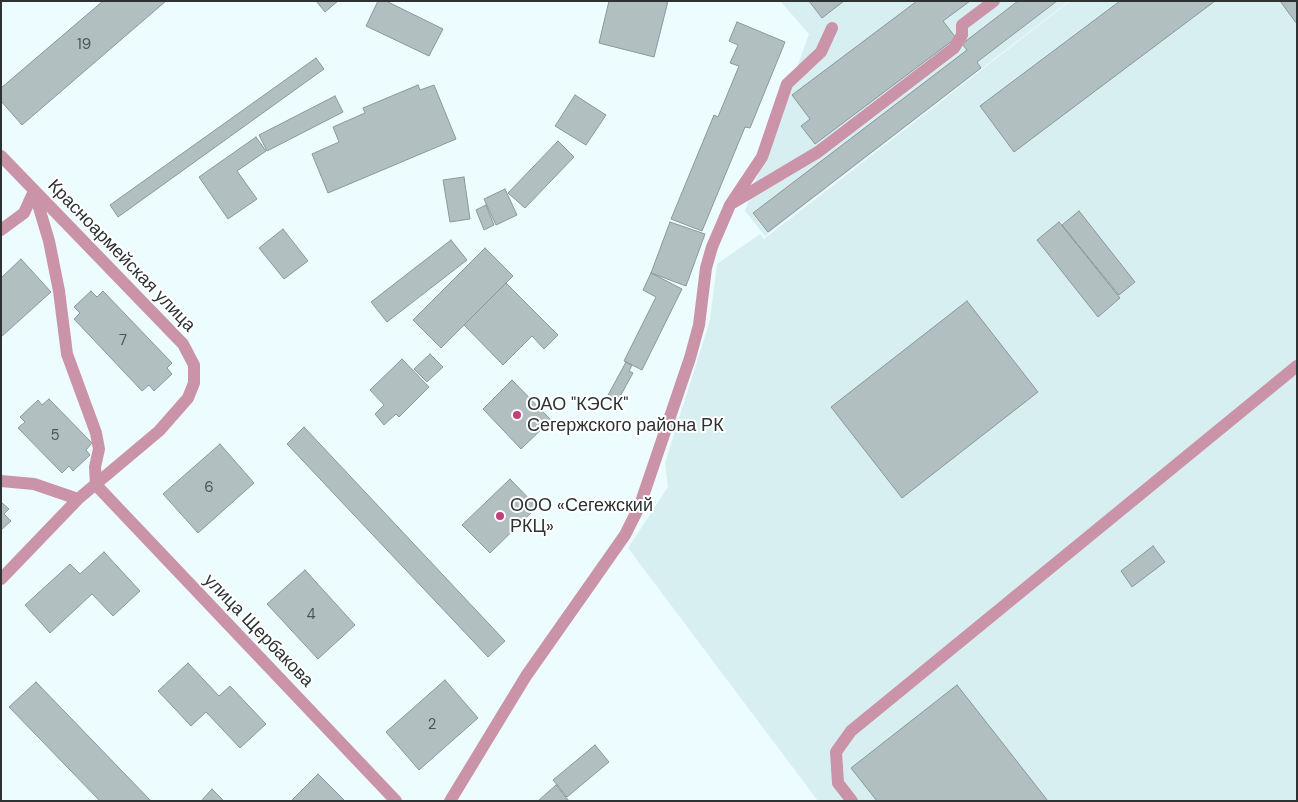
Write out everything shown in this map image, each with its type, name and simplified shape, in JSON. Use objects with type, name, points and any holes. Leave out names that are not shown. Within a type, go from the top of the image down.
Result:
[{"type":"street","points":[[730,205],[818,152],[954,48],[962,34],[962,25],[994,1]]},
{"type":"street","points":[[450,801],[526,676],[625,535],[640,505],[690,358],[699,325],[706,268],[730,205],[762,157],[786,84],[821,52],[832,28]]},
{"type":"street","name":"Красноармейская улица","points":[[1,156],[183,344],[194,365],[194,383],[188,398],[178,411],[138,450],[78,499],[1,579]]},
{"type":"street","points":[[1,230],[24,213],[34,190]]},
{"type":"street","points":[[34,190],[49,242],[59,291],[66,354],[96,433],[99,449],[95,467],[96,486]]},
{"type":"street","points":[[852,801],[838,783],[836,752],[851,731],[1297,366]]},
{"type":"street","points":[[1,481],[34,484],[78,499]]},
{"type":"street","name":"улица Щербакова","points":[[96,486],[396,801]]},
{"type":"shaded area","points":[[780,1],[1069,1],[765,236],[745,211],[809,34]]},
{"type":"shaded area","points":[[1070,1],[1297,1],[1297,801],[818,801],[628,548],[668,487],[665,463],[710,320],[717,264],[760,234],[764,239]]},
{"type":"building","points":[[103,1],[166,1],[22,125],[1,101],[1,88]]},
{"type":"building","points":[[316,1],[338,1],[325,12]]},
{"type":"building","points":[[378,1],[386,1],[443,29],[429,56],[366,26]]},
{"type":"building","points":[[609,1],[668,1],[654,57],[599,43]]},
{"type":"building","points":[[809,1],[844,1],[822,18]]},
{"type":"building","points":[[917,1],[970,1],[943,21],[956,38],[815,144],[801,126],[810,119],[792,95]]},
{"type":"building","points":[[1018,1],[1057,1],[977,62],[981,68],[768,232],[753,213],[967,50],[962,44]]},
{"type":"building","points":[[1120,1],[1215,1],[1014,152],[980,106]]},
{"type":"building","points":[[1280,1],[1297,1],[1297,24]]},
{"type":"building","points":[[737,22],[785,42],[750,128],[745,127],[702,231],[671,219],[714,115],[718,117],[739,66],[730,63],[738,45],[729,41]]},
{"type":"building","points":[[316,58],[324,69],[118,217],[110,205]]},
{"type":"building","points":[[418,85],[420,90],[434,85],[456,139],[328,193],[312,154],[339,142],[333,127],[365,113],[363,108]]},
{"type":"building","points":[[575,95],[606,115],[586,145],[555,126]]},
{"type":"building","points":[[335,96],[343,112],[267,151],[259,135]]},
{"type":"building","points":[[256,137],[266,151],[237,171],[257,199],[228,219],[199,177]]},
{"type":"building","points":[[558,141],[574,157],[525,208],[508,193]]},
{"type":"building","points":[[464,177],[470,219],[450,222],[443,180]]},
{"type":"building","points":[[505,189],[517,215],[496,225],[484,199]]},
{"type":"building","points":[[486,205],[494,225],[484,230],[476,210]]},
{"type":"building","points":[[1079,211],[1135,282],[1119,295],[1062,225]]},
{"type":"building","points":[[670,222],[705,234],[686,286],[651,273]]},
{"type":"building","points":[[1059,222],[1120,298],[1098,317],[1037,240]]},
{"type":"building","points":[[283,229],[308,261],[284,279],[259,248]]},
{"type":"building","points":[[451,240],[467,260],[387,322],[371,302]]},
{"type":"building","points":[[485,248],[513,276],[441,348],[413,320]]},
{"type":"building","points":[[21,259],[51,292],[1,337],[1,278]]},
{"type":"building","points":[[651,273],[682,289],[642,370],[624,361],[656,297],[643,290]]},
{"type":"building","points":[[506,283],[558,335],[544,349],[532,336],[503,365],[464,325]]},
{"type":"building","points":[[91,291],[97,297],[103,291],[172,363],[167,368],[172,374],[154,391],[149,385],[142,391],[74,319],[80,313],[74,307]]},
{"type":"building","points":[[967,301],[1038,392],[902,498],[831,407]]},
{"type":"building","points":[[430,354],[443,367],[427,382],[414,369]]},
{"type":"building","points":[[402,359],[429,387],[399,417],[396,414],[384,425],[375,414],[384,405],[370,390]]},
{"type":"building","points":[[626,362],[632,365],[629,371],[633,373],[617,402],[607,397]]},
{"type":"building","name":"ОАО \"КЭСК\" Сегержского района РК","points":[[512,380],[551,420],[521,449],[483,409]]},
{"type":"building","points":[[49,399],[92,443],[86,450],[90,455],[73,471],[69,466],[62,473],[18,428],[25,422],[20,417],[38,400],[42,405]]},
{"type":"building","points":[[304,427],[505,641],[488,657],[287,444]]},
{"type":"building","points":[[220,444],[254,483],[198,533],[163,494]]},
{"type":"building","name":"ООО «Сегежский РКЦ»","points":[[510,479],[537,507],[490,553],[462,525]]},
{"type":"building","points":[[1,502],[9,509],[4,514],[11,521],[1,530]]},
{"type":"building","points":[[1153,546],[1165,562],[1132,587],[1121,571]]},
{"type":"building","points":[[104,552],[140,591],[113,616],[92,594],[50,633],[25,605],[70,564],[80,574]]},
{"type":"building","points":[[305,570],[355,625],[318,659],[267,604]]},
{"type":"building","points":[[188,663],[219,696],[230,686],[266,724],[240,748],[206,712],[191,726],[158,691]]},
{"type":"building","points":[[445,680],[478,718],[419,770],[386,732]]},
{"type":"building","points":[[36,682],[151,801],[100,801],[9,707]]},
{"type":"building","points":[[957,685],[1048,801],[877,801],[851,768]]},
{"type":"building","points":[[595,745],[609,762],[567,797],[553,780]]},
{"type":"building","points":[[318,774],[345,801],[291,801]]},
{"type":"building","points":[[556,785],[569,801],[538,801]]},
{"type":"building","points":[[212,789],[224,801],[201,801]]},
{"type":"place","name":"ОАО \"КЭСК\" Сегержского района РК","points":[[517,415]]},
{"type":"place","name":"ООО «Сегежский РКЦ»","points":[[500,516]]}]
